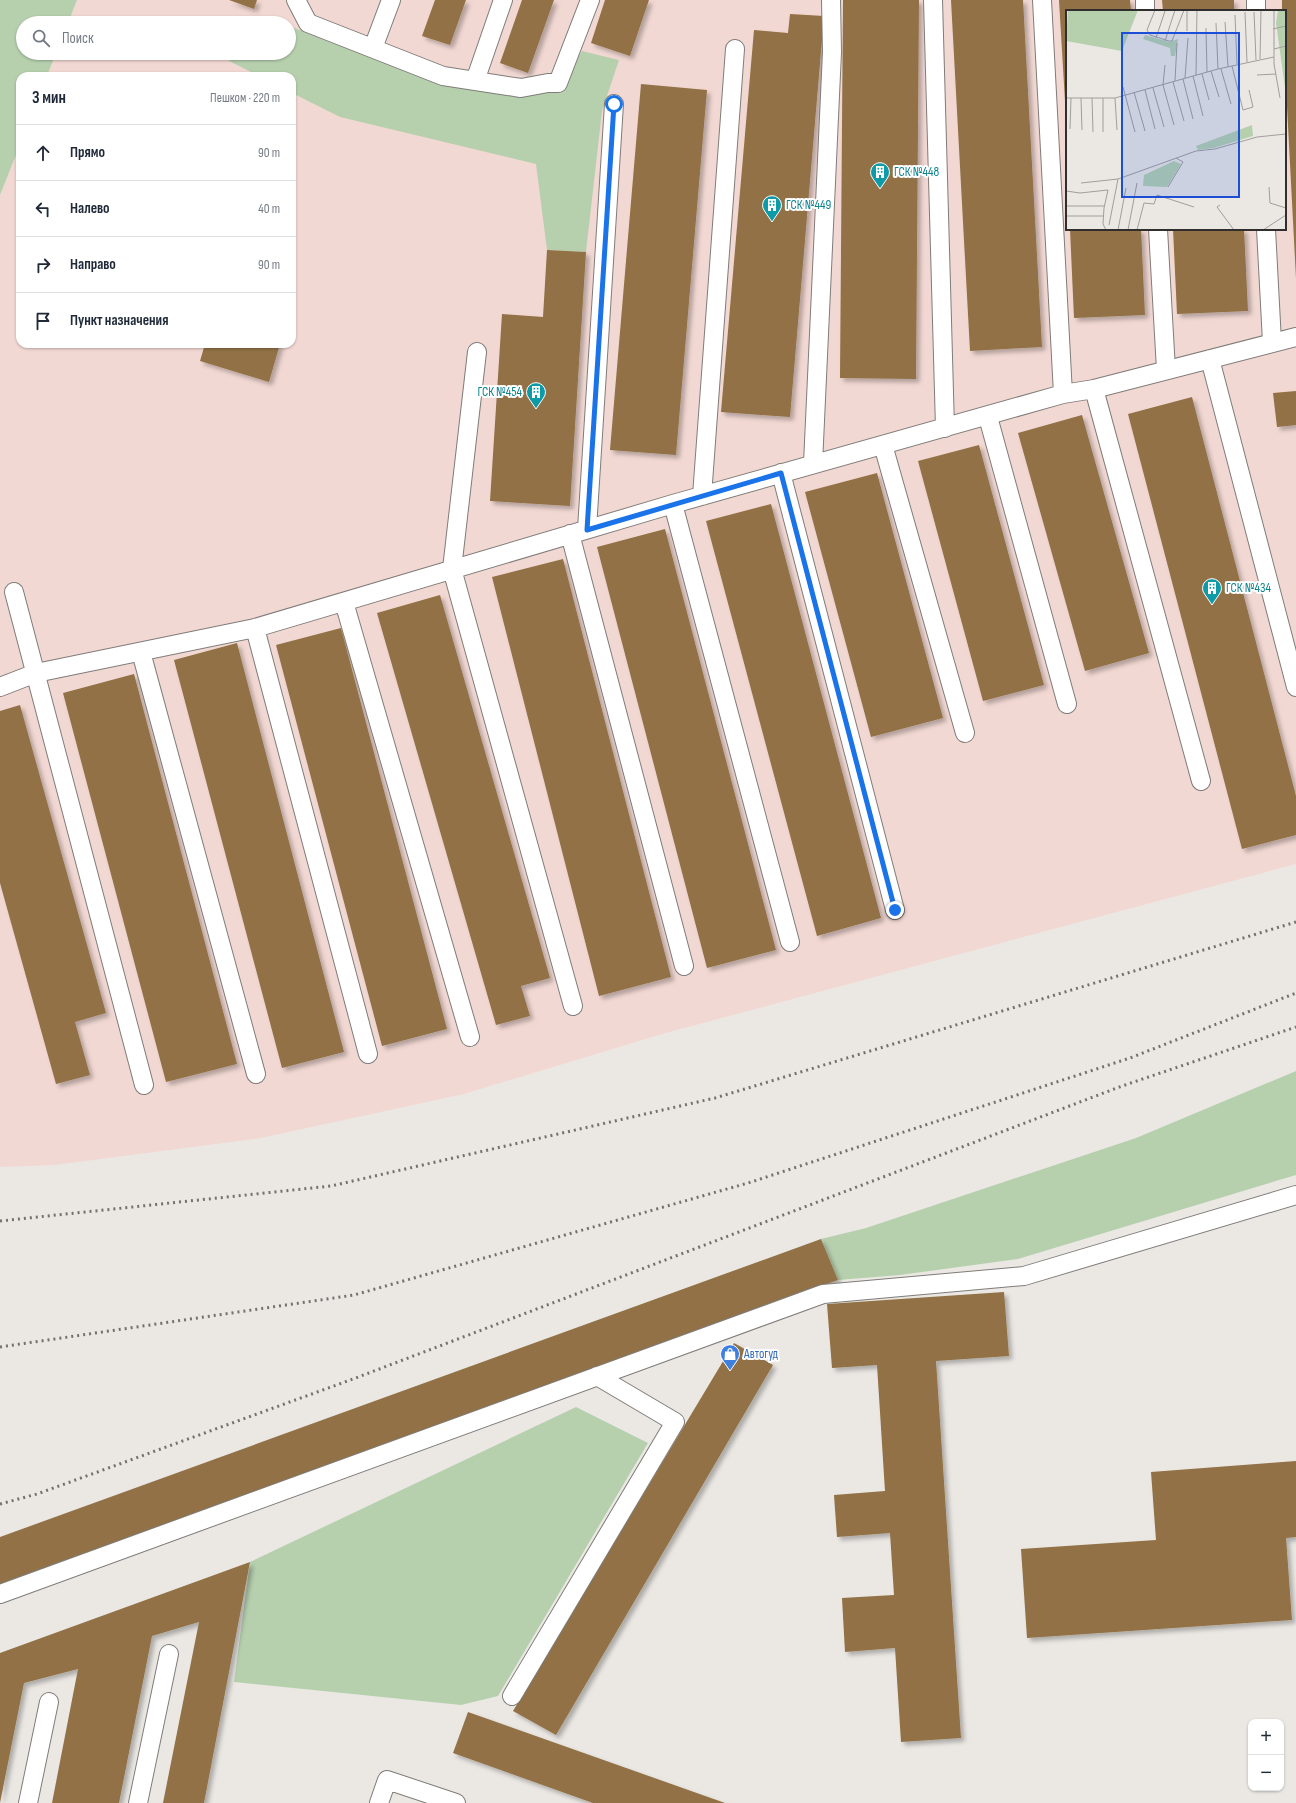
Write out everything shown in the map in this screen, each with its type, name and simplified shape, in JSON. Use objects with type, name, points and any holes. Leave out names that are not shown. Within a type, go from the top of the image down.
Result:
[{"type":"lane","points":[[296,0],[308,23],[443,76],[521,88],[548,83],[558,83],[590,0]]},
{"type":"lane","points":[[373,48],[391,0]]},
{"type":"lane","points":[[475,81],[502,0]]},
{"type":"lane","points":[[814,464],[832,52],[831,0]]},
{"type":"lane","points":[[933,0],[944,428]]},
{"type":"lane","points":[[1042,0],[1063,394]]},
{"type":"lane","points":[[702,496],[735,49]]},
{"type":"lane","points":[[614,104],[578,532],[684,966]]},
{"type":"lane","points":[[1158,230],[1166,370]]},
{"type":"lane","points":[[1266,230],[1272,342]]},
{"type":"lane","points":[[0,687],[36,673],[256,628],[673,504],[988,417],[1063,394],[1094,389],[1296,337]]},
{"type":"lane","points":[[477,352],[452,569],[573,1006]]},
{"type":"lane","points":[[1210,359],[1296,687]]},
{"type":"lane","points":[[1094,389],[1201,781]]},
{"type":"lane","points":[[988,417],[1067,704]]},
{"type":"lane","points":[[883,445],[965,733]]},
{"type":"lane","points":[[781,473],[895,910]]},
{"type":"lane","points":[[673,504],[790,942]]},
{"type":"lane","points":[[14,592],[144,1085]]},
{"type":"lane","points":[[344,602],[470,1037]]},
{"type":"lane","points":[[256,628],[368,1054]]},
{"type":"lane","points":[[140,652],[256,1074]]},
{"type":"lane","points":[[0,1594],[823,1294],[1024,1276],[1296,1195]]},
{"type":"lane","points":[[512,1696],[675,1422],[597,1376]]},
{"type":"lane","points":[[138,1803],[169,1654]]},
{"type":"lane","points":[[28,1803],[49,1702]]},
{"type":"lane","points":[[379,1803],[386,1780],[456,1803]]},
{"type":"shaded area","points":[[77,0],[1296,0],[1296,864],[662,1034],[464,1094],[261,1138],[55,1165],[0,1167],[0,195],[16,155],[16,348],[296,348],[296,72],[49,72],[53,60],[296,60],[296,16],[71,16]]},
{"type":"green space","points":[[0,0],[77,0],[71,16],[16,16],[16,60],[53,60],[49,72],[16,72],[16,155],[0,195]]},
{"type":"green space","points":[[296,29],[428,79],[560,89],[582,51],[619,60],[602,111],[586,252],[547,250],[536,164],[340,117],[296,95],[296,72],[251,72],[229,61],[296,60]]},
{"type":"green space","points":[[1296,1071],[1296,1175],[1018,1259],[900,1275],[838,1280],[821,1239],[866,1228],[1136,1138]]},
{"type":"green space","points":[[576,1407],[648,1443],[498,1696],[461,1705],[234,1682],[250,1562]]},
{"type":"building","points":[[229,0],[257,0],[254,9]]},
{"type":"building","points":[[435,0],[466,0],[450,45],[422,36]]},
{"type":"building","points":[[522,0],[554,0],[528,73],[500,63]]},
{"type":"building","points":[[605,0],[649,0],[630,56],[591,43]]},
{"type":"building","name":"ГСК №448","points":[[843,0],[919,0],[916,379],[840,378]]},
{"type":"building","points":[[951,0],[1023,0],[1042,347],[970,351]]},
{"type":"building","points":[[1059,0],[1130,0],[1131,10],[1066,10],[1066,118]]},
{"type":"building","points":[[1162,0],[1234,0],[1234,10],[1163,10]]},
{"type":"building","points":[[1282,0],[1296,0],[1296,278],[1286,87],[1286,10],[1282,10]]},
{"type":"building","name":"ГСК №449","points":[[790,14],[824,16],[790,417],[721,412],[754,30],[788,33]]},
{"type":"building","points":[[641,84],[707,90],[676,455],[610,450]]},
{"type":"building","points":[[1070,230],[1141,230],[1145,315],[1074,318]]},
{"type":"building","points":[[1173,230],[1244,230],[1248,311],[1177,314]]},
{"type":"building","name":"ГСК №454","points":[[547,250],[586,252],[570,506],[490,501],[502,314],[543,317]]},
{"type":"building","points":[[204,348],[279,348],[269,382],[200,361]]},
{"type":"building","points":[[1296,391],[1296,425],[1277,427],[1273,393]]},
{"type":"building","name":"ГСК №434","points":[[1192,397],[1296,796],[1296,835],[1242,849],[1128,414]]},
{"type":"building","points":[[1082,415],[1149,653],[1085,671],[1018,433]]},
{"type":"building","points":[[979,445],[1044,685],[983,701],[918,461]]},
{"type":"building","points":[[877,473],[943,718],[871,737],[805,492]]},
{"type":"building","points":[[771,504],[881,918],[817,936],[706,521]]},
{"type":"building","points":[[665,529],[776,950],[707,968],[597,547]]},
{"type":"building","points":[[563,559],[671,977],[599,996],[492,577]]},
{"type":"building","points":[[440,595],[550,978],[521,986],[530,1016],[496,1025],[377,613]]},
{"type":"building","points":[[341,628],[447,1029],[382,1046],[276,645]]},
{"type":"building","points":[[237,643],[344,1052],[282,1068],[174,660]]},
{"type":"building","points":[[134,674],[237,1064],[166,1082],[63,693]]},
{"type":"building","points":[[20,705],[106,1013],[75,1022],[90,1075],[56,1084],[0,883],[0,711]]},
{"type":"building","points":[[821,1239],[838,1280],[0,1586],[0,1537]]},
{"type":"building","points":[[1004,1292],[1009,1356],[936,1361],[961,1738],[901,1742],[895,1648],[845,1652],[842,1598],[894,1595],[890,1533],[837,1537],[834,1495],[885,1491],[877,1365],[832,1368],[827,1304]]},
{"type":"building","points":[[734,1343],[773,1365],[556,1735],[513,1711]]},
{"type":"building","points":[[1296,1461],[1296,1537],[1286,1538],[1292,1620],[1027,1638],[1021,1549],[1156,1540],[1151,1472]]},
{"type":"building","points":[[250,1562],[204,1803],[163,1803],[199,1622],[152,1636],[119,1803],[52,1803],[78,1669],[24,1683],[0,1803],[0,1653]]},
{"type":"building","points":[[468,1712],[725,1803],[593,1803],[453,1753]]},
{"type":"railway","points":[[0,1221],[331,1186],[715,1098],[1296,922]]},
{"type":"railway","points":[[0,1347],[354,1295],[748,1183],[1130,1058],[1296,993]]},
{"type":"railway","points":[[0,1504],[37,1494],[353,1379],[1122,1086],[1296,1027]]},
{"type":"place","name":"ГСК №448","points":[[880,189]]},
{"type":"place","name":"ГСК №449","points":[[772,222]]},
{"type":"place","name":"ГСК №454","points":[[536,409]]},
{"type":"place","name":"ГСК №434","points":[[1212,605]]},
{"type":"place","name":"Автогуд","points":[[730,1371]]},
{"type":"route","points":[[614,104],[587,530],[781,473],[895,910]]}]
